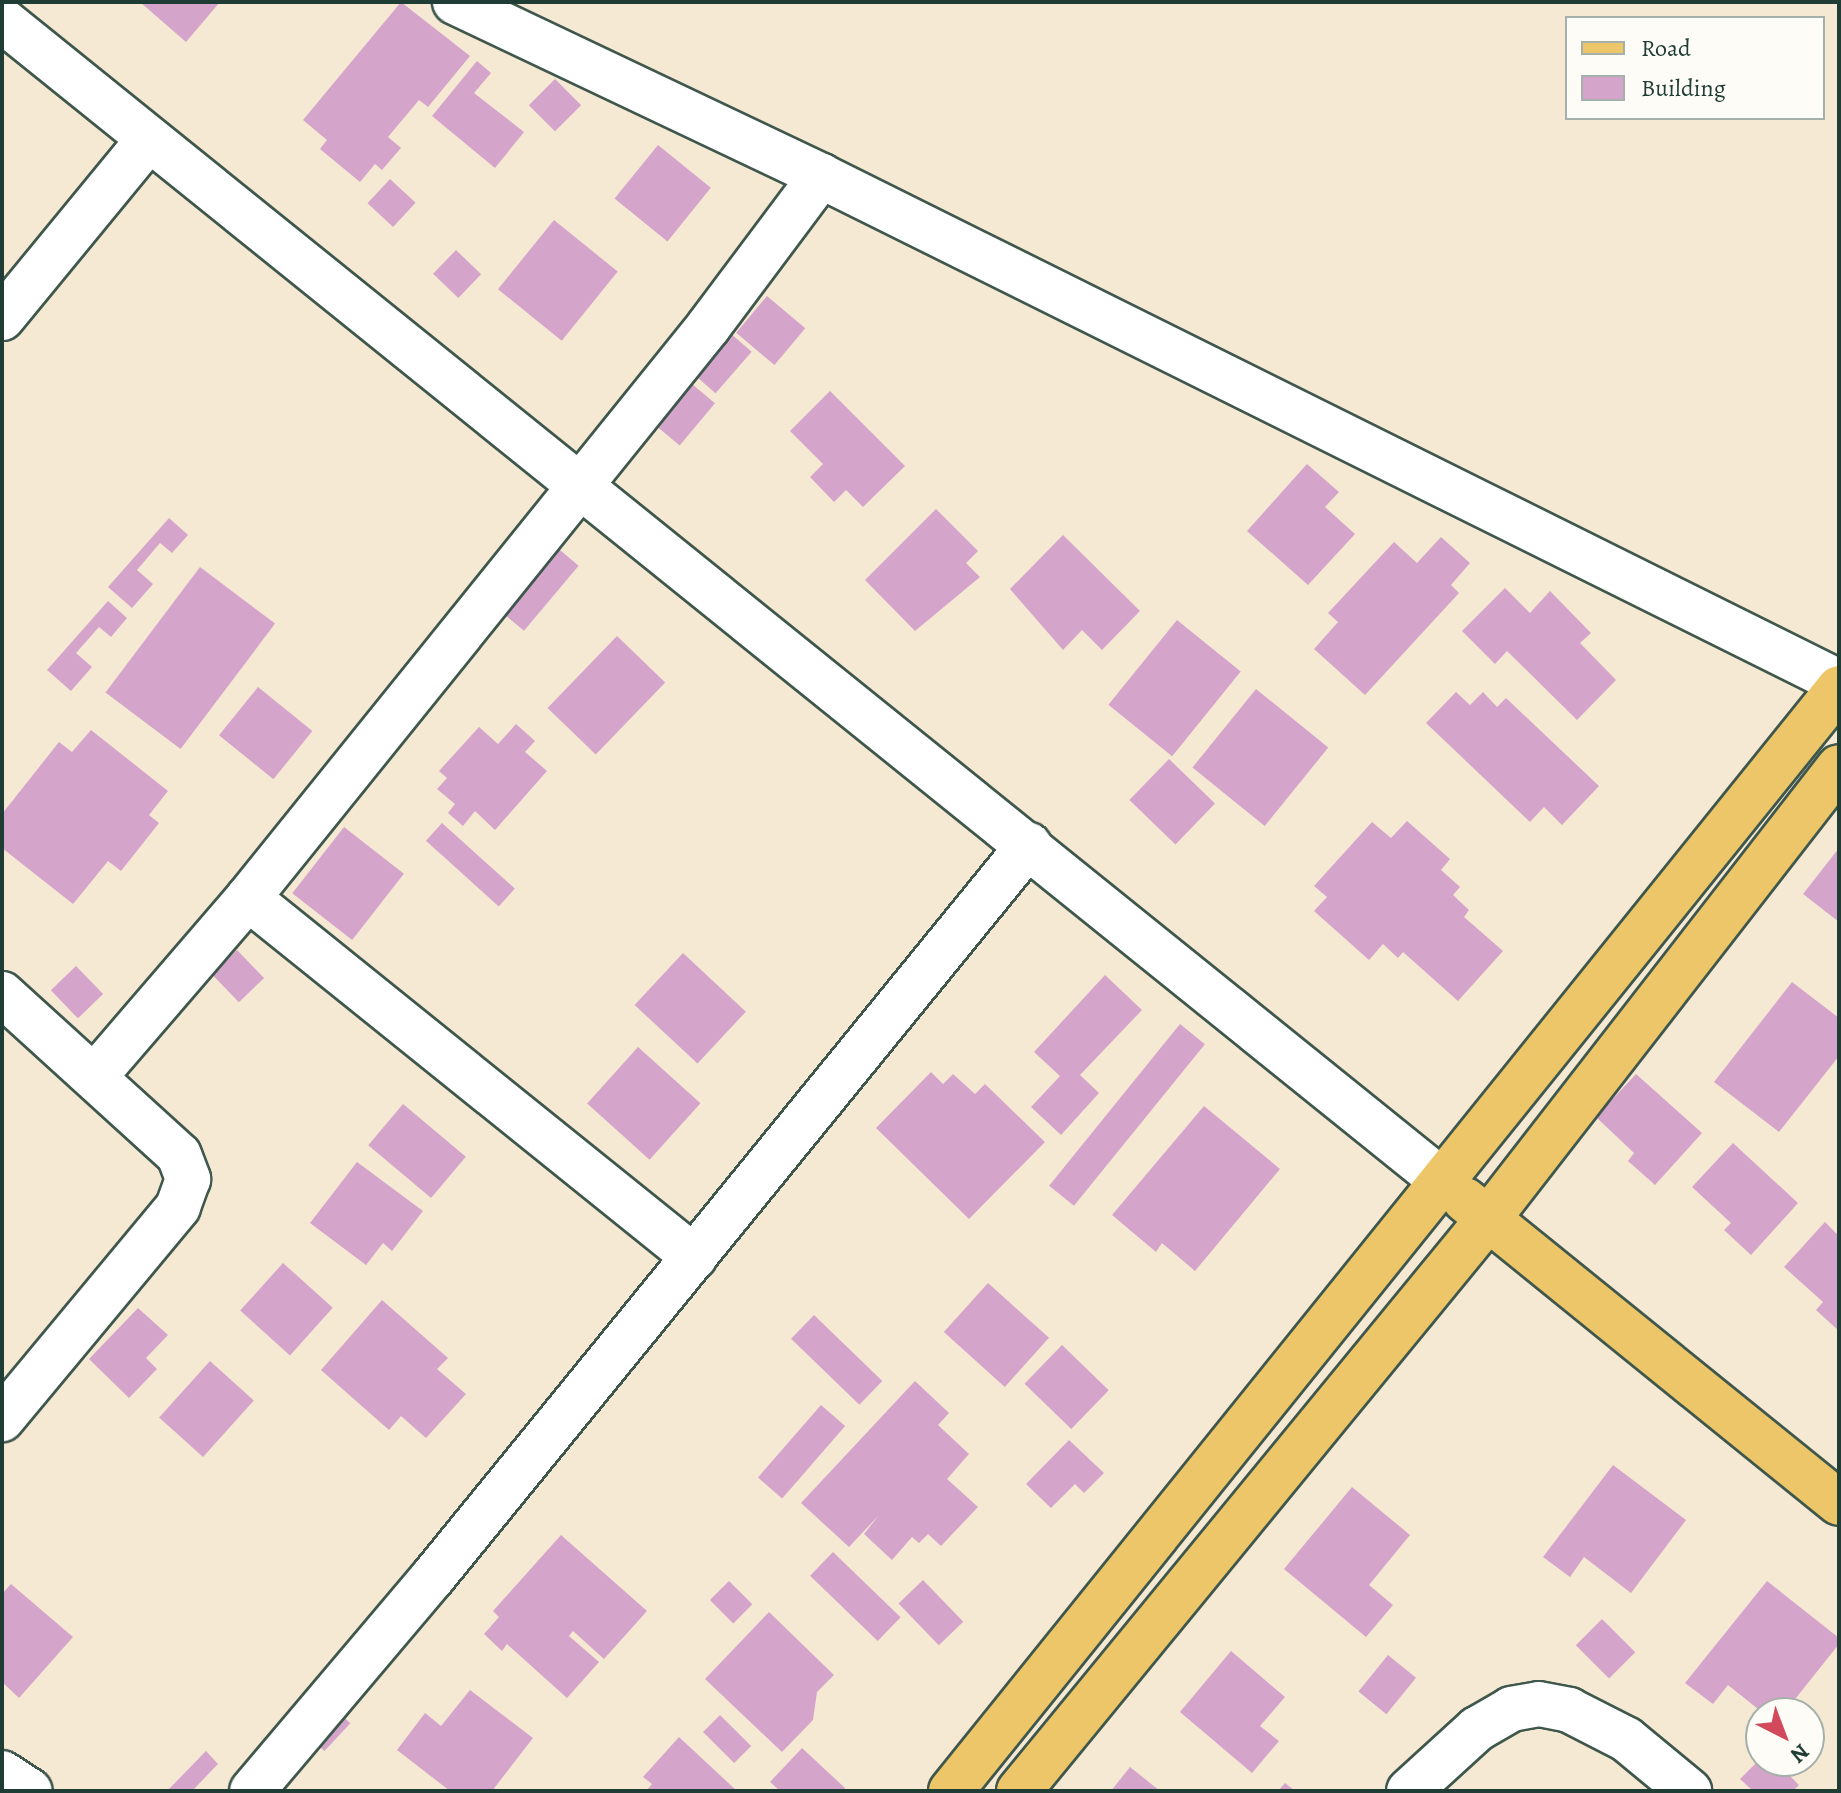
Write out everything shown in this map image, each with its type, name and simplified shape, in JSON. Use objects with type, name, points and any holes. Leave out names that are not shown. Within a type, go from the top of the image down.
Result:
[{"type":"main road","points":[[951,1791],[1445,1183],[1839,685]]},
{"type":"main road","points":[[1019,1791],[1488,1219],[1839,767]]},
{"type":"main road","points":[[1445,1183],[1839,1503]]},
{"type":"main road","points":[[1199,1486],[1243,1518]]},
{"type":"street","points":[[455,2],[821,176],[1839,685]]},
{"type":"street","points":[[2,20],[1445,1183]]},
{"type":"street","points":[[2,318],[148,140]]},
{"type":"street","points":[[95,1076],[248,898],[581,484],[821,176]]},
{"type":"street","points":[[252,1791],[694,1257],[1029,845]]},
{"type":"street","points":[[248,898],[694,1257]]},
{"type":"street","points":[[2,994],[179,1155],[188,1179],[186,1195],[2,1419]]},
{"type":"street","points":[[1409,1791],[1477,1729],[1511,1709],[1539,1704],[1569,1710],[1626,1739],[1689,1791]]},
{"type":"street","points":[[2,1773],[30,1791]]},
{"type":"building","points":[[140,2],[220,2],[186,42]]},
{"type":"building","points":[[401,2],[470,56],[428,107],[419,100],[388,137],[401,148],[382,170],[375,164],[360,182],[320,149],[327,140],[303,120]]},
{"type":"building","points":[[477,61],[491,73],[474,93],[524,132],[495,168],[432,116]]},
{"type":"building","points":[[555,79],[581,105],[555,131],[529,105]]},
{"type":"building","points":[[658,145],[711,188],[667,241],[615,199]]},
{"type":"building","points":[[390,179],[416,203],[393,227],[367,203]]},
{"type":"building","points":[[554,220],[618,272],[562,341],[498,289]]},
{"type":"building","points":[[456,250],[481,274],[458,298],[433,274]]},
{"type":"building","points":[[767,296],[805,328],[774,365],[736,333]]},
{"type":"building","points":[[729,332],[752,352],[716,393],[693,374]]},
{"type":"building","points":[[692,384],[715,403],[680,445],[657,426]]},
{"type":"building","points":[[830,391],[905,466],[863,507],[846,490],[834,502],[810,477],[823,464],[790,431]]},
{"type":"building","points":[[1307,464],[1339,492],[1325,507],[1355,534],[1308,585],[1247,531]]},
{"type":"building","points":[[936,509],[978,551],[966,563],[980,577],[915,631],[865,580]]},
{"type":"building","points":[[169,518],[188,535],[172,553],[160,543],[137,570],[153,584],[132,608],[108,587]]},
{"type":"building","points":[[1063,535],[1140,611],[1102,650],[1082,630],[1063,650],[1010,589]]},
{"type":"building","points":[[1441,537],[1470,563],[1451,585],[1459,593],[1365,695],[1314,649],[1338,622],[1328,613],[1394,542],[1417,563]]},
{"type":"building","points":[[548,540],[579,566],[524,631],[493,605]]},
{"type":"building","points":[[200,567],[275,624],[181,749],[106,692]]},
{"type":"building","points":[[1505,588],[1530,613],[1550,591],[1591,633],[1580,643],[1616,680],[1577,720],[1507,651],[1495,664],[1462,631]]},
{"type":"building","points":[[108,601],[127,618],[111,637],[99,627],[76,653],[92,667],[71,691],[47,670]]},
{"type":"building","points":[[1177,620],[1241,672],[1172,756],[1108,705]]},
{"type":"building","points":[[617,636],[665,683],[596,754],[548,708]]},
{"type":"building","points":[[258,687],[312,731],[273,779],[219,735]]},
{"type":"building","points":[[1256,689],[1328,748],[1265,826],[1192,767]]},
{"type":"building","points":[[1456,692],[1470,705],[1483,692],[1497,707],[1506,698],[1599,786],[1562,825],[1544,807],[1530,822],[1426,723]]},
{"type":"building","points":[[516,724],[535,741],[525,752],[547,771],[495,830],[475,811],[463,826],[448,813],[455,804],[437,789],[447,778],[439,771],[479,727],[498,744]]},
{"type":"building","points":[[91,730],[168,791],[149,815],[159,823],[121,871],[108,861],[73,904],[2,848],[2,814],[59,742],[72,752]]},
{"type":"building","points":[[1169,759],[1215,803],[1175,844],[1129,800]]},
{"type":"building","points":[[1407,821],[1450,859],[1441,870],[1460,887],[1453,895],[1469,910],[1464,917],[1503,951],[1458,1001],[1403,952],[1398,958],[1383,944],[1369,960],[1314,911],[1327,897],[1314,886],[1372,822],[1391,838]]},
{"type":"building","points":[[442,823],[515,889],[499,906],[426,841]]},
{"type":"building","points":[[344,827],[404,874],[352,940],[292,893]]},
{"type":"building","points":[[1839,848],[1839,922],[1803,894]]},
{"type":"building","points":[[237,950],[264,978],[239,1002],[212,974]]},
{"type":"building","points":[[683,953],[746,1012],[697,1064],[635,1005]]},
{"type":"building","points":[[76,966],[103,994],[78,1018],[51,990]]},
{"type":"building","points":[[1105,975],[1142,1010],[1080,1075],[1099,1093],[1061,1135],[1031,1107],[1060,1076],[1034,1052]]},
{"type":"building","points":[[1792,982],[1839,1018],[1839,1056],[1779,1132],[1714,1082]]},
{"type":"building","points":[[1180,1024],[1205,1044],[1074,1206],[1049,1186]]},
{"type":"building","points":[[638,1047],[700,1103],[650,1160],[587,1103]]},
{"type":"building","points":[[931,1072],[943,1084],[953,1074],[975,1094],[985,1084],[1045,1142],[969,1219],[876,1128]]},
{"type":"building","points":[[1636,1074],[1702,1133],[1655,1185],[1628,1161],[1634,1153],[1596,1117]]},
{"type":"building","points":[[403,1104],[466,1157],[431,1198],[368,1145]]},
{"type":"building","points":[[1204,1106],[1280,1169],[1195,1271],[1162,1243],[1156,1252],[1112,1215]]},
{"type":"building","points":[[1733,1143],[1798,1203],[1751,1255],[1724,1230],[1731,1223],[1692,1187]]},
{"type":"building","points":[[357,1162],[423,1211],[392,1251],[383,1243],[366,1265],[310,1223]]},
{"type":"building","points":[[1825,1222],[1839,1236],[1839,1331],[1816,1310],[1823,1302],[1784,1267]]},
{"type":"building","points":[[283,1263],[333,1308],[290,1355],[240,1311]]},
{"type":"building","points":[[988,1283],[1049,1338],[1005,1387],[944,1332]]},
{"type":"building","points":[[382,1300],[448,1358],[437,1369],[466,1394],[426,1438],[401,1416],[389,1430],[321,1370]]},
{"type":"building","points":[[138,1308],[168,1335],[146,1358],[157,1369],[129,1398],[89,1359]]},
{"type":"building","points":[[814,1315],[882,1381],[859,1405],[791,1339]]},
{"type":"building","points":[[1062,1345],[1109,1390],[1071,1429],[1024,1384]]},
{"type":"building","points":[[210,1361],[254,1400],[203,1457],[159,1417]]},
{"type":"building","points":[[915,1381],[949,1413],[938,1425],[969,1454],[947,1479],[978,1507],[941,1546],[928,1534],[919,1543],[912,1537],[892,1560],[864,1534],[879,1515],[849,1547],[801,1503]]},
{"type":"building","points":[[821,1405],[845,1426],[782,1498],[758,1477]]},
{"type":"building","points":[[1069,1440],[1104,1473],[1084,1493],[1075,1484],[1051,1508],[1026,1484]]},
{"type":"building","points":[[1613,1465],[1686,1520],[1631,1593],[1584,1557],[1570,1577],[1543,1557]]},
{"type":"building","points":[[1352,1487],[1410,1535],[1369,1585],[1393,1605],[1366,1637],[1284,1569]]},
{"type":"building","points":[[561,1535],[647,1611],[604,1659],[573,1631],[569,1636],[599,1662],[567,1698],[507,1644],[502,1651],[484,1634],[499,1617],[493,1611]]},
{"type":"building","points":[[833,1552],[901,1617],[878,1641],[810,1576]]},
{"type":"building","points":[[923,1580],[963,1622],[939,1645],[899,1604]]},
{"type":"building","points":[[729,1581],[752,1604],[733,1623],[710,1600]]},
{"type":"building","points":[[1767,1581],[1839,1638],[1839,1644],[1797,1697],[1745,1699],[1728,1685],[1713,1704],[1685,1683]]},
{"type":"building","points":[[11,1584],[73,1637],[19,1698],[2,1682],[2,1594]]},
{"type":"building","points":[[769,1612],[834,1675],[817,1692],[813,1720],[782,1752],[705,1679]]},
{"type":"building","points":[[1602,1619],[1635,1652],[1609,1678],[1576,1645]]},
{"type":"building","points":[[1231,1651],[1285,1697],[1260,1726],[1279,1741],[1252,1773],[1180,1712]]},
{"type":"building","points":[[1388,1655],[1416,1678],[1386,1714],[1358,1692]]},
{"type":"building","points":[[470,1690],[533,1738],[492,1791],[450,1791],[397,1750],[425,1713],[441,1726]]},
{"type":"building","points":[[335,1709],[350,1723],[324,1751],[309,1737]]},
{"type":"building","points":[[720,1715],[751,1746],[734,1763],[703,1732]]},
{"type":"building","points":[[679,1737],[737,1791],[646,1791],[652,1784],[643,1777]]},
{"type":"building","points":[[802,1748],[845,1788],[842,1791],[780,1791],[770,1782]]},
{"type":"building","points":[[206,1751],[218,1764],[192,1791],[167,1791]]},
{"type":"building","points":[[1130,1767],[1160,1791],[1111,1791]]},
{"type":"building","points":[[1745,1774],[1745,1777],[1791,1777],[1799,1785],[1793,1791],[1753,1791],[1740,1779]]},
{"type":"building","points":[[1285,1783],[1295,1791],[1278,1791]]}]
